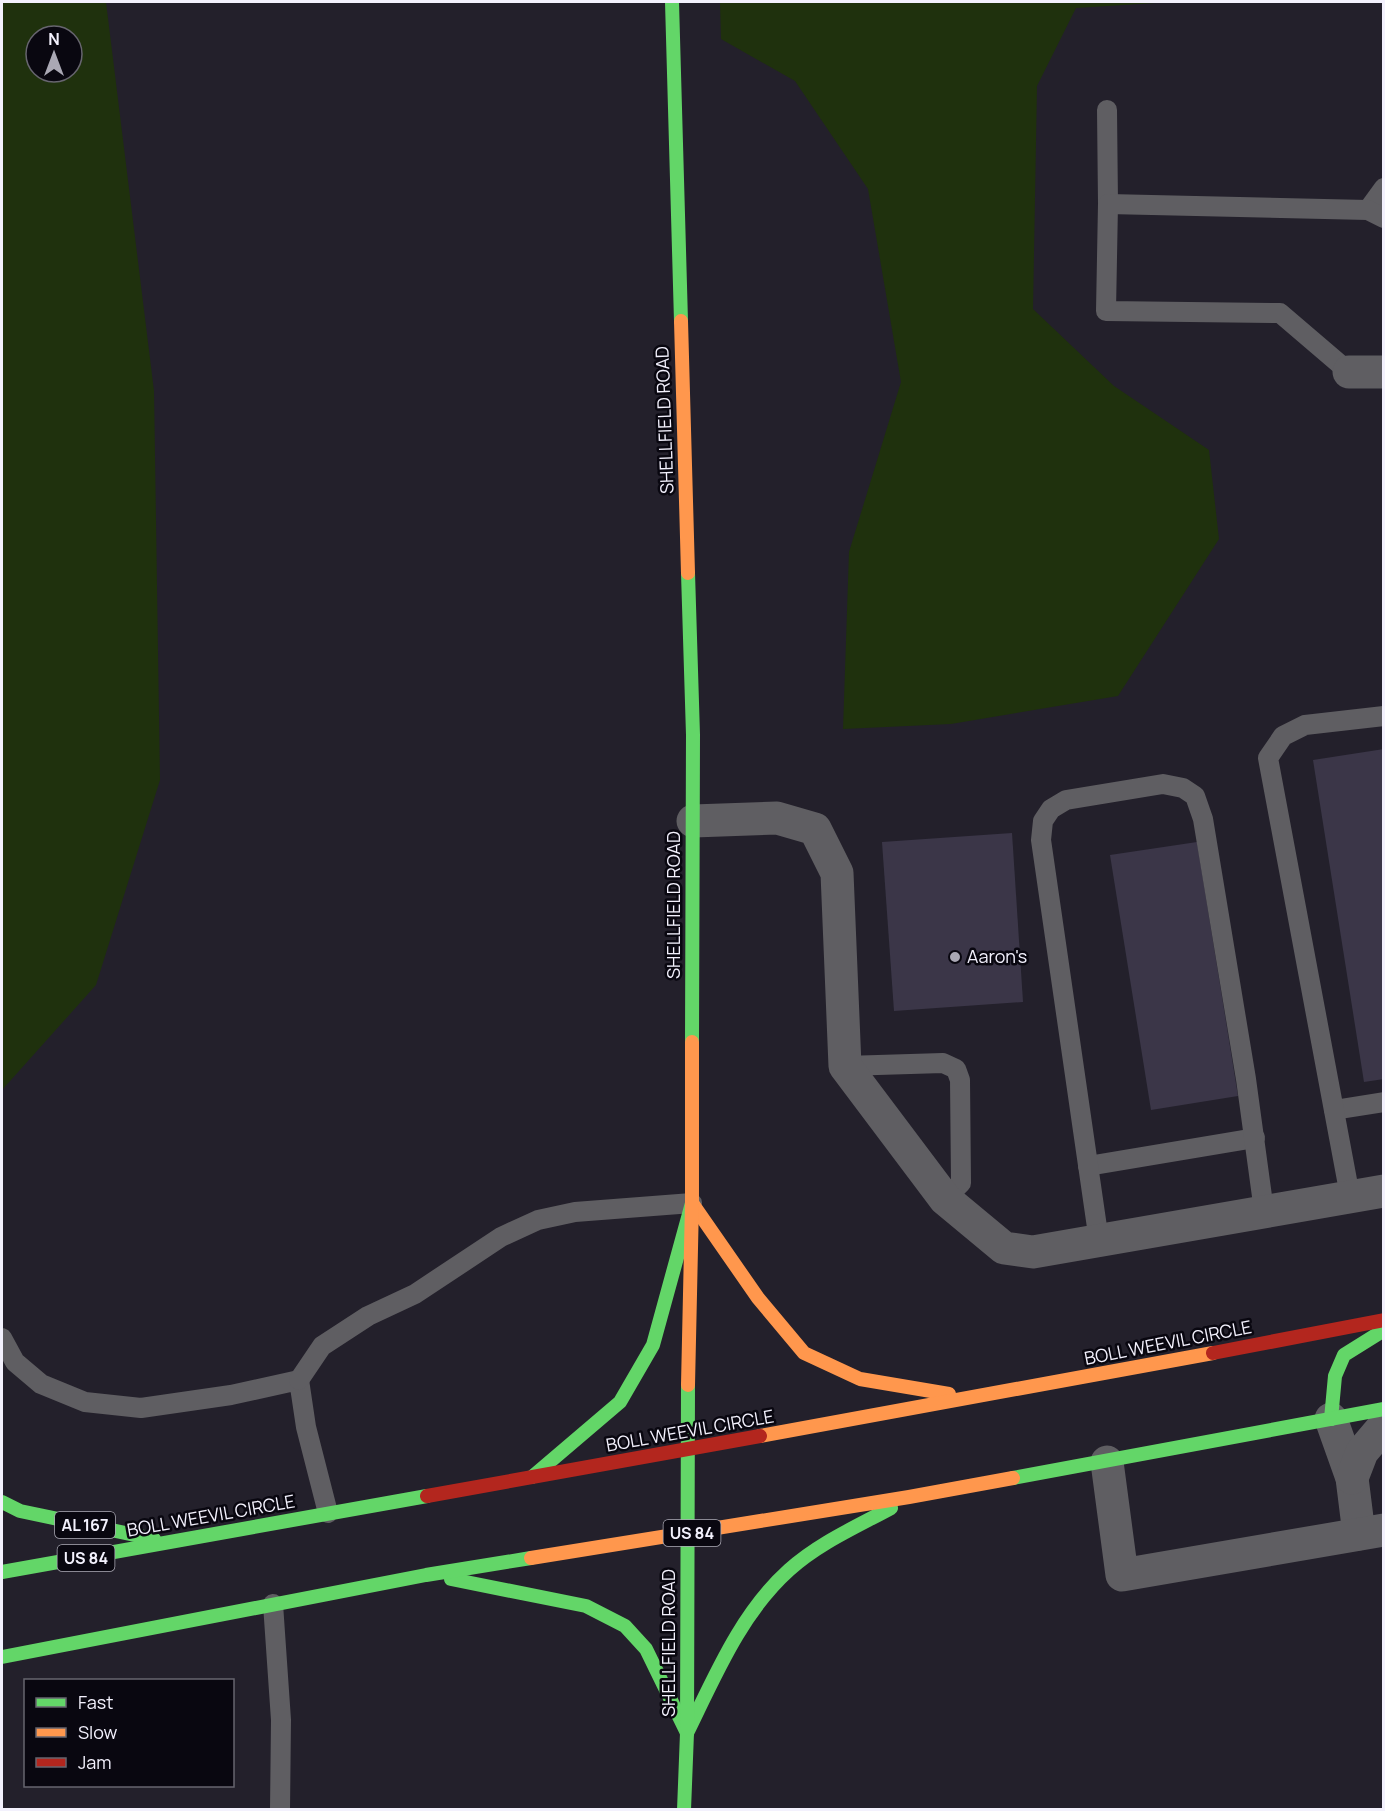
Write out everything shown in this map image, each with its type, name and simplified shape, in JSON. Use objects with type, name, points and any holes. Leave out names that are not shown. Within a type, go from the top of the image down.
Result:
[{"type":"main road","name":"SHELLFIELD ROAD","points":[[672,2],[693,821],[692,1203],[686,1534],[687,1733],[684,1809]]},
{"type":"main road","points":[[692,1203],[758,1298],[804,1353],[860,1379],[975,1398]]},
{"type":"main road","points":[[529,1480],[620,1402],[653,1344],[692,1203]]},
{"type":"main road","name":"BOLL WEEVIL CIRCLE","points":[[2,1572],[328,1513],[529,1480],[1383,1320]]},
{"type":"main road","points":[[1331,1419],[1335,1376],[1344,1355],[1383,1330]]},
{"type":"main road","name":"US 84","points":[[2,1657],[426,1575],[909,1497],[1383,1409]]},
{"type":"main road","points":[[687,1733],[738,1634],[776,1583],[810,1554],[909,1497]]},
{"type":"main road","name":"AL 167","points":[[2,1502],[20,1511],[170,1543]]},
{"type":"main road","points":[[426,1575],[586,1606],[625,1626],[646,1649],[687,1733]]},
{"type":"street","points":[[1349,372],[1383,372]]},
{"type":"street","points":[[693,821],[777,818],[815,829],[837,873],[845,1066],[945,1199],[1004,1248],[1033,1252],[1383,1191]]},
{"type":"street","points":[[1107,1462],[1122,1575],[1371,1532],[1331,1419]]},
{"type":"street","points":[[1353,1478],[1362,1452],[1383,1426]]},
{"type":"lane","points":[[1107,110],[1106,310],[1280,314],[1349,372]]},
{"type":"lane","points":[[1108,204],[1376,214],[1383,188]]},
{"type":"lane","points":[[1350,1196],[1268,758],[1283,736],[1305,725],[1383,716]]},
{"type":"lane","points":[[1099,1241],[1041,840],[1043,821],[1051,809],[1066,800],[1163,784],[1183,788],[1195,796],[1203,819],[1255,1138],[1264,1211]]},
{"type":"lane","points":[[845,1066],[943,1063],[956,1069],[960,1080],[961,1183],[945,1199]]},
{"type":"lane","points":[[1334,1110],[1383,1102]]},
{"type":"lane","points":[[1088,1166],[1255,1138]]},
{"type":"lane","points":[[328,1513],[306,1427],[299,1380],[322,1346],[368,1316],[415,1294],[501,1237],[538,1220],[575,1212],[692,1203]]},
{"type":"lane","points":[[2,1338],[15,1362],[41,1384],[85,1402],[141,1408],[231,1395],[299,1380]]},
{"type":"lane","points":[[273,1604],[281,1720],[280,1809]]},
{"type":"green space","points":[[2,2],[106,2],[154,391],[160,780],[96,985],[2,1090]]},
{"type":"green space","points":[[720,2],[1172,2],[1076,8],[1037,86],[1033,309],[1114,386],[1209,450],[1219,539],[1118,696],[951,724],[843,729],[849,552],[901,382],[868,189],[795,81],[721,39]]},
{"type":"building","points":[[1384,749],[1384,1079],[1364,1082],[1313,760]]},
{"type":"building","points":[[1012,833],[1023,1002],[894,1011],[882,842]]},
{"type":"building","points":[[1197,842],[1238,1096],[1151,1110],[1110,855]]},
{"type":"traffic: fast","points":[[672,2],[681,321]]},
{"type":"traffic: fast","points":[[688,573],[693,735],[692,1042]]},
{"type":"traffic: fast","points":[[532,1477],[620,1402],[653,1345],[692,1203]]},
{"type":"traffic: fast","points":[[1331,1419],[1335,1376],[1344,1355],[1384,1330]]},
{"type":"traffic: fast","points":[[684,1810],[687,1733],[688,1385]]},
{"type":"traffic: fast","points":[[1013,1478],[1384,1409]]},
{"type":"traffic: fast","points":[[2,1572],[427,1496]]},
{"type":"traffic: fast","points":[[2,1502],[20,1511],[154,1539]]},
{"type":"traffic: fast","points":[[687,1733],[730,1646],[772,1587],[789,1570],[813,1552],[891,1508]]},
{"type":"traffic: fast","points":[[2,1657],[426,1575],[531,1558]]},
{"type":"traffic: fast","points":[[451,1579],[586,1606],[625,1626],[646,1649],[687,1733]]},
{"type":"traffic: slow","points":[[681,321],[688,573]]},
{"type":"traffic: slow","points":[[688,1385],[692,1203],[692,1042]]},
{"type":"traffic: slow","points":[[692,1203],[758,1298],[804,1353],[860,1379],[949,1394]]},
{"type":"traffic: slow","points":[[760,1436],[1213,1353]]},
{"type":"traffic: slow","points":[[531,1558],[1013,1478]]},
{"type":"traffic: jam","points":[[1213,1353],[1384,1320]]},
{"type":"traffic: jam","points":[[427,1496],[760,1436]]},
{"type":"place","name":"Aaron's","points":[[955,957]]}]
